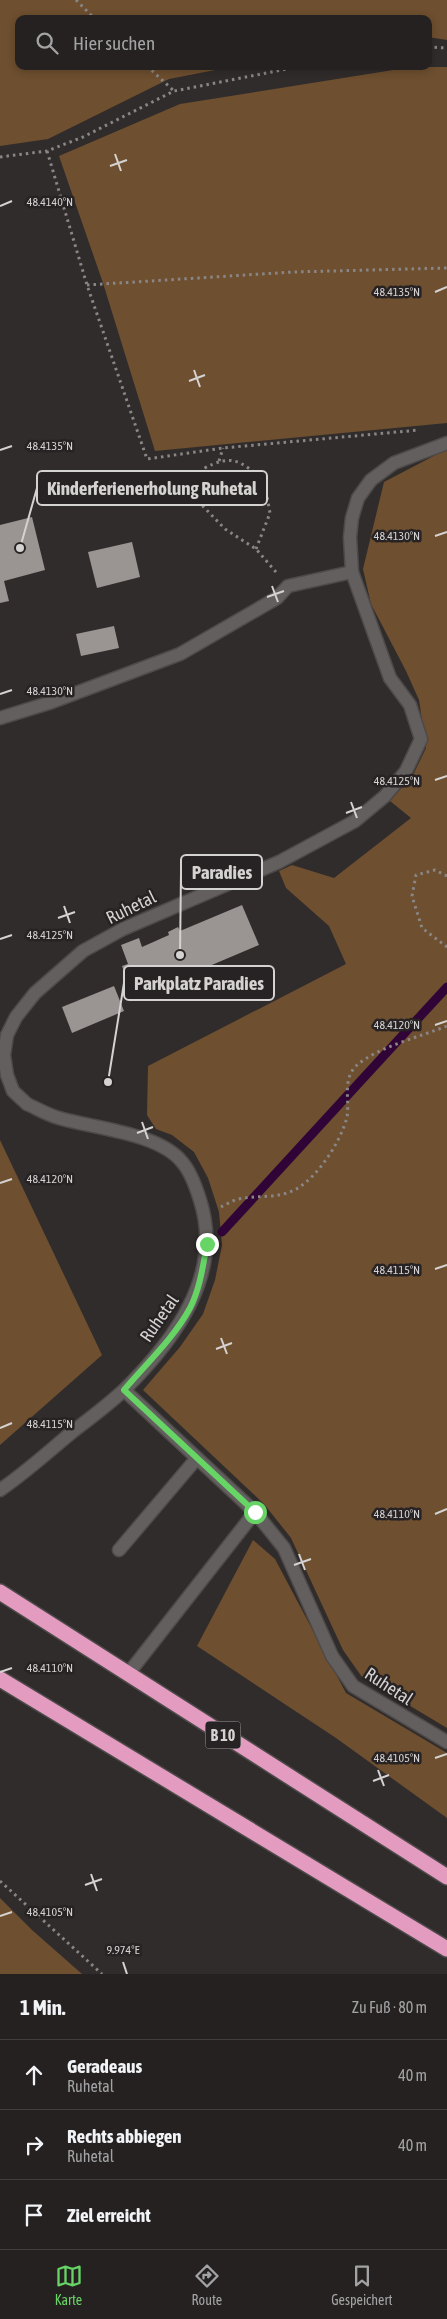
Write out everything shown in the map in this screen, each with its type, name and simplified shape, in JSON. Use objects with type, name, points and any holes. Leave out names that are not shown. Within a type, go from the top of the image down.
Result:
[{"type":"highway","name":"B 10","points":[[0,1592],[447,1877]]},
{"type":"highway","points":[[0,1679],[447,1949]]},
{"type":"street","name":"Ruhetal","points":[[0,1490],[124,1390],[169,1338],[190,1308],[201,1276],[207,1244],[204,1214],[195,1184],[182,1161],[165,1148],[143,1139],[57,1118],[27,1104],[13,1091],[7,1074],[4,1054],[7,1035],[16,1017],[35,993],[83,952],[122,929],[278,862],[355,820],[385,796],[406,772],[421,739],[410,705],[390,678],[352,572],[350,537],[352,518],[358,498],[371,480],[394,463],[447,443]]},
{"type":"street","points":[[0,718],[52,702],[180,654],[277,598],[288,586],[352,572]]},
{"type":"street","name":"Ruhetal","points":[[124,1390],[255,1512],[284,1548],[332,1656],[353,1686],[447,1742]]},
{"type":"street","points":[[119,1550],[197,1458]]},
{"type":"street","points":[[128,1674],[255,1512]]},
{"type":"path","points":[[76,0],[91,15]]},
{"type":"path","points":[[432,47],[447,48]]},
{"type":"path","points":[[151,70],[174,91]]},
{"type":"path","points":[[0,157],[47,152],[83,137],[174,91],[282,70]]},
{"type":"path","points":[[47,152],[87,285],[147,459],[223,448],[348,438],[427,429]]},
{"type":"path","points":[[87,285],[293,272],[447,268]]},
{"type":"path","points":[[219,461],[223,448]]},
{"type":"path","points":[[256,549],[270,513],[264,480],[241,462],[219,461],[203,470],[194,497],[225,530],[256,549],[288,586]]},
{"type":"path","points":[[447,876],[435,870],[416,875],[412,896],[422,928],[447,947]]},
{"type":"path","points":[[204,1214],[236,1200],[270,1197],[298,1189],[327,1161],[338,1138],[347,1116],[346,1090],[355,1067],[378,1052],[447,1026]]},
{"type":"path","points":[[0,1881],[102,1974]]},
{"type":"shaded area","points":[[0,0],[447,0],[447,40],[432,38],[432,15],[15,15],[15,70],[215,70],[169,79],[48,139],[0,146]]},
{"type":"shaded area","points":[[432,67],[447,67],[447,423],[155,451],[103,283],[59,156],[180,104],[393,70],[432,70]]},
{"type":"shaded area","points":[[447,449],[447,1728],[362,1677],[343,1650],[291,1538],[264,1504],[143,1390],[180,1347],[203,1314],[215,1280],[222,1245],[219,1212],[208,1178],[194,1152],[172,1135],[156,1129],[147,1115],[148,1066],[346,964],[329,926],[286,888],[279,871],[292,865],[334,878],[411,818],[390,801],[413,775],[426,748],[419,700],[371,604],[363,569],[384,482]]},
{"type":"shaded area","points":[[0,1140],[102,1355],[0,1445]]},
{"type":"shaded area","points":[[253,1540],[275,1559],[346,1693],[447,1753],[447,1818],[336,1738],[197,1646]]},
{"type":"shaded area","points":[[0,1898],[32,1930],[82,1974],[0,1974]]},
{"type":"building","points":[[32,517],[45,570],[4,581],[9,601],[0,603],[0,525]]},
{"type":"building","points":[[132,542],[140,577],[97,588],[88,552]]},
{"type":"building","points":[[114,626],[119,648],[81,656],[76,634]]},
{"type":"building","points":[[242,905],[259,945],[141,995],[132,973],[126,976],[122,966],[128,964],[121,945],[139,938],[142,947],[169,935],[168,932],[178,927],[180,931]]},
{"type":"building","points":[[114,986],[124,1011],[72,1033],[62,1007]]},
{"type":"waterway","points":[[222,1232],[447,987]]},
{"type":"place","name":"Kinderferienerholung Ruhetal","points":[[20,548]]},
{"type":"place","name":"Paradies","points":[[180,955]]},
{"type":"place","name":"Parkplatz Paradies","points":[[108,1082]]},
{"type":"route","points":[[207,1244],[201,1276],[190,1308],[169,1338],[124,1390],[255,1512]]}]
